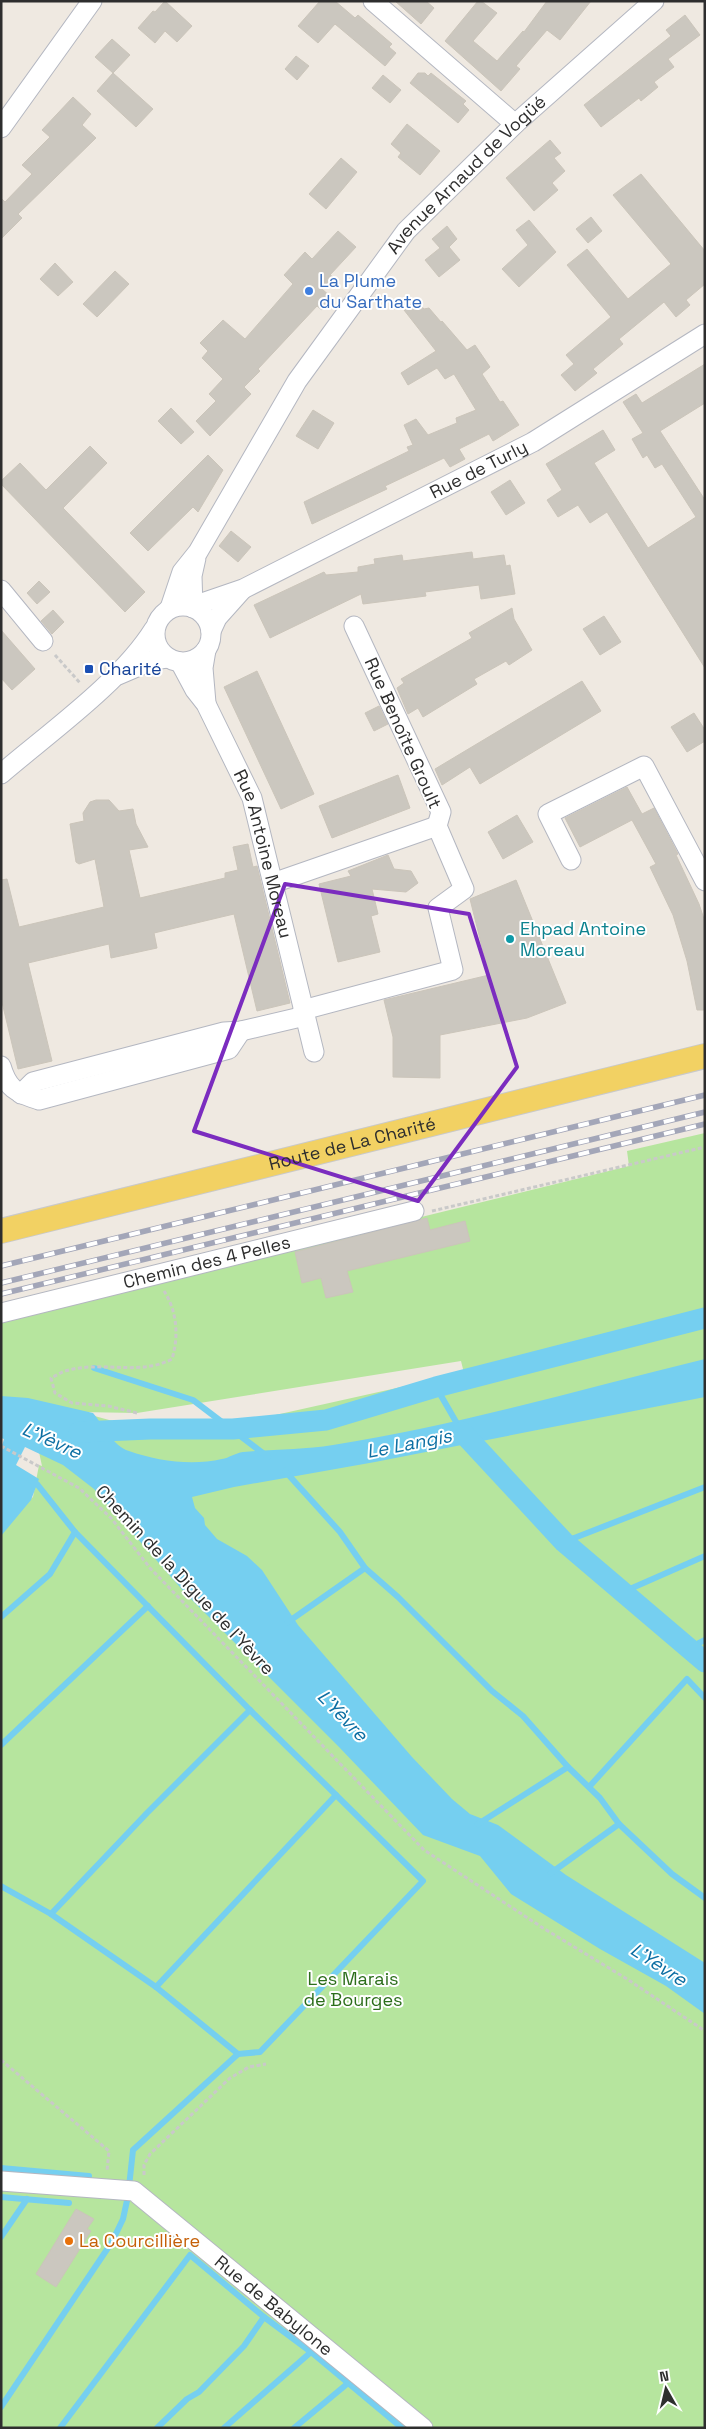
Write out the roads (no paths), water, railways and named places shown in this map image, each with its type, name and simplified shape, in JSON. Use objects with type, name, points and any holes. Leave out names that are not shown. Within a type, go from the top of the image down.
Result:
[{"type":"main road","name":"Route de La Charité","points":[[1,1231],[705,1056]]},
{"type":"street","points":[[1,128],[92,1]]},
{"type":"street","points":[[373,1],[516,124]]},
{"type":"street","name":"Avenue Arnaud de Vogüé","points":[[1,774],[116,675],[145,644],[160,617],[170,608],[182,572],[198,552],[297,381],[352,302],[406,231],[516,124],[654,1]]},
{"type":"street","name":"Rue de Turly","points":[[194,608],[243,589],[533,442],[705,334]]},
{"type":"street","name":"Avenue Arnaud de Vogüé","points":[[194,608],[192,576],[198,552]]},
{"type":"street","name":"Rue de Turly","points":[[211,630],[217,618],[243,589]]},
{"type":"street","points":[[1,590],[43,641]]},
{"type":"street","points":[[170,608],[185,606],[194,608],[203,614],[211,630],[210,644],[206,650]]},
{"type":"street","name":"Rue Benoîte Groult","points":[[304,1013],[453,970],[438,908],[464,889],[437,826],[440,812],[354,626]]},
{"type":"street","points":[[154,629],[154,640],[159,651],[173,660]]},
{"type":"street","name":"Avenue Arnaud de Vogüé","points":[[116,675],[153,660],[190,662],[206,650]]},
{"type":"street","name":"Rue Antoine Moreau","points":[[206,650],[203,668],[206,704]]},
{"type":"street","name":"Rue Antoine Moreau","points":[[173,660],[206,704],[252,798],[314,1052]]},
{"type":"street","points":[[571,860],[548,814],[644,766],[705,880]]},
{"type":"street","points":[[273,883],[437,826]]},
{"type":"street","points":[[2,1074],[5,1082],[21,1094],[33,1082],[224,1032],[241,1031],[304,1013]]},
{"type":"street","name":"Chemin des 4 Pelles","points":[[1,1313],[414,1211]]},
{"type":"street","name":"Rue de Babylone","points":[[1,2181],[134,2191],[423,2428]]},
{"type":"water","points":[[705,1359],[705,1397],[375,1462],[234,1487],[192,1497],[195,1508],[204,1518],[205,1525],[217,1539],[247,1556],[262,1570],[298,1625],[412,1757],[452,1799],[470,1814],[498,1825],[566,1875],[705,1963],[705,2014],[666,1986],[600,1949],[511,1894],[480,1856],[423,1835],[339,1747],[186,1594],[94,1489],[63,1465],[25,1447],[16,1465],[39,1479],[31,1500],[1,1536],[1,1449],[4,1439],[1,1438],[1,1396],[28,1398],[93,1413],[113,1440],[129,1451],[163,1460],[199,1462],[225,1458],[243,1452],[322,1447],[380,1437],[520,1406]]},
{"type":"waterway","name":"L'Yèvre","points":[[79,1432],[150,1429],[233,1429],[326,1420],[436,1387],[705,1318]]},
{"type":"waterway","points":[[94,1368],[193,1400],[268,1457]]},
{"type":"waterway","name":"Le Langis","points":[[436,1387],[459,1427]]},
{"type":"waterway","points":[[462,1432],[564,1542],[705,1662]]},
{"type":"waterway","points":[[285,1471],[340,1532],[365,1568],[398,1597],[492,1691],[523,1716],[568,1767],[600,1798],[619,1824],[672,1874],[705,1898]]},
{"type":"waterway","points":[[30,1480],[37,1484],[75,1532],[250,1710],[147,1813],[51,1914]]},
{"type":"waterway","points":[[564,1542],[705,1487]]},
{"type":"waterway","points":[[1,1617],[50,1574],[75,1532]]},
{"type":"waterway","points":[[623,1592],[705,1556]]},
{"type":"waterway","points":[[288,1622],[365,1568]]},
{"type":"waterway","points":[[1,1745],[148,1606]]},
{"type":"waterway","points":[[689,1648],[705,1640]]},
{"type":"waterway","points":[[589,1787],[687,1679],[705,1698]]},
{"type":"waterway","points":[[1,2407],[112,2242],[123,2219],[128,2196],[133,2150],[238,2054],[260,2052],[423,1881],[250,1710]]},
{"type":"waterway","points":[[478,1824],[568,1767]]},
{"type":"waterway","points":[[156,1987],[336,1795]]},
{"type":"waterway","points":[[551,1873],[619,1824]]},
{"type":"waterway","points":[[1,1886],[51,1914],[156,1987],[238,2054]]},
{"type":"waterway","points":[[1,2168],[89,2176]]},
{"type":"waterway","points":[[1,2197],[69,2203]]},
{"type":"waterway","points":[[1,2237],[27,2199]]},
{"type":"waterway","points":[[60,2428],[190,2255],[402,2428]]},
{"type":"waterway","points":[[157,2428],[187,2399],[199,2392],[244,2346],[264,2317]]},
{"type":"waterway","points":[[224,2428],[311,2352]]},
{"type":"waterway","points":[[294,2428],[347,2384]]},
{"type":"railway","points":[[1,1266],[705,1095]]},
{"type":"railway","points":[[1,1283],[705,1112]]},
{"type":"railway","points":[[1,1294],[705,1124]]},
{"type":"place","name":"La Plume du Sarthate","points":[[309,291]]},
{"type":"place","name":"Charité","points":[[89,669]]},
{"type":"place","name":"Ehpad Antoine Moreau","points":[[510,939]]},
{"type":"place","name":"La Courcillière","points":[[69,2241]]},
{"type":"park label","name":"Les Marais de Bourges","points":[[353,1989]]}]
